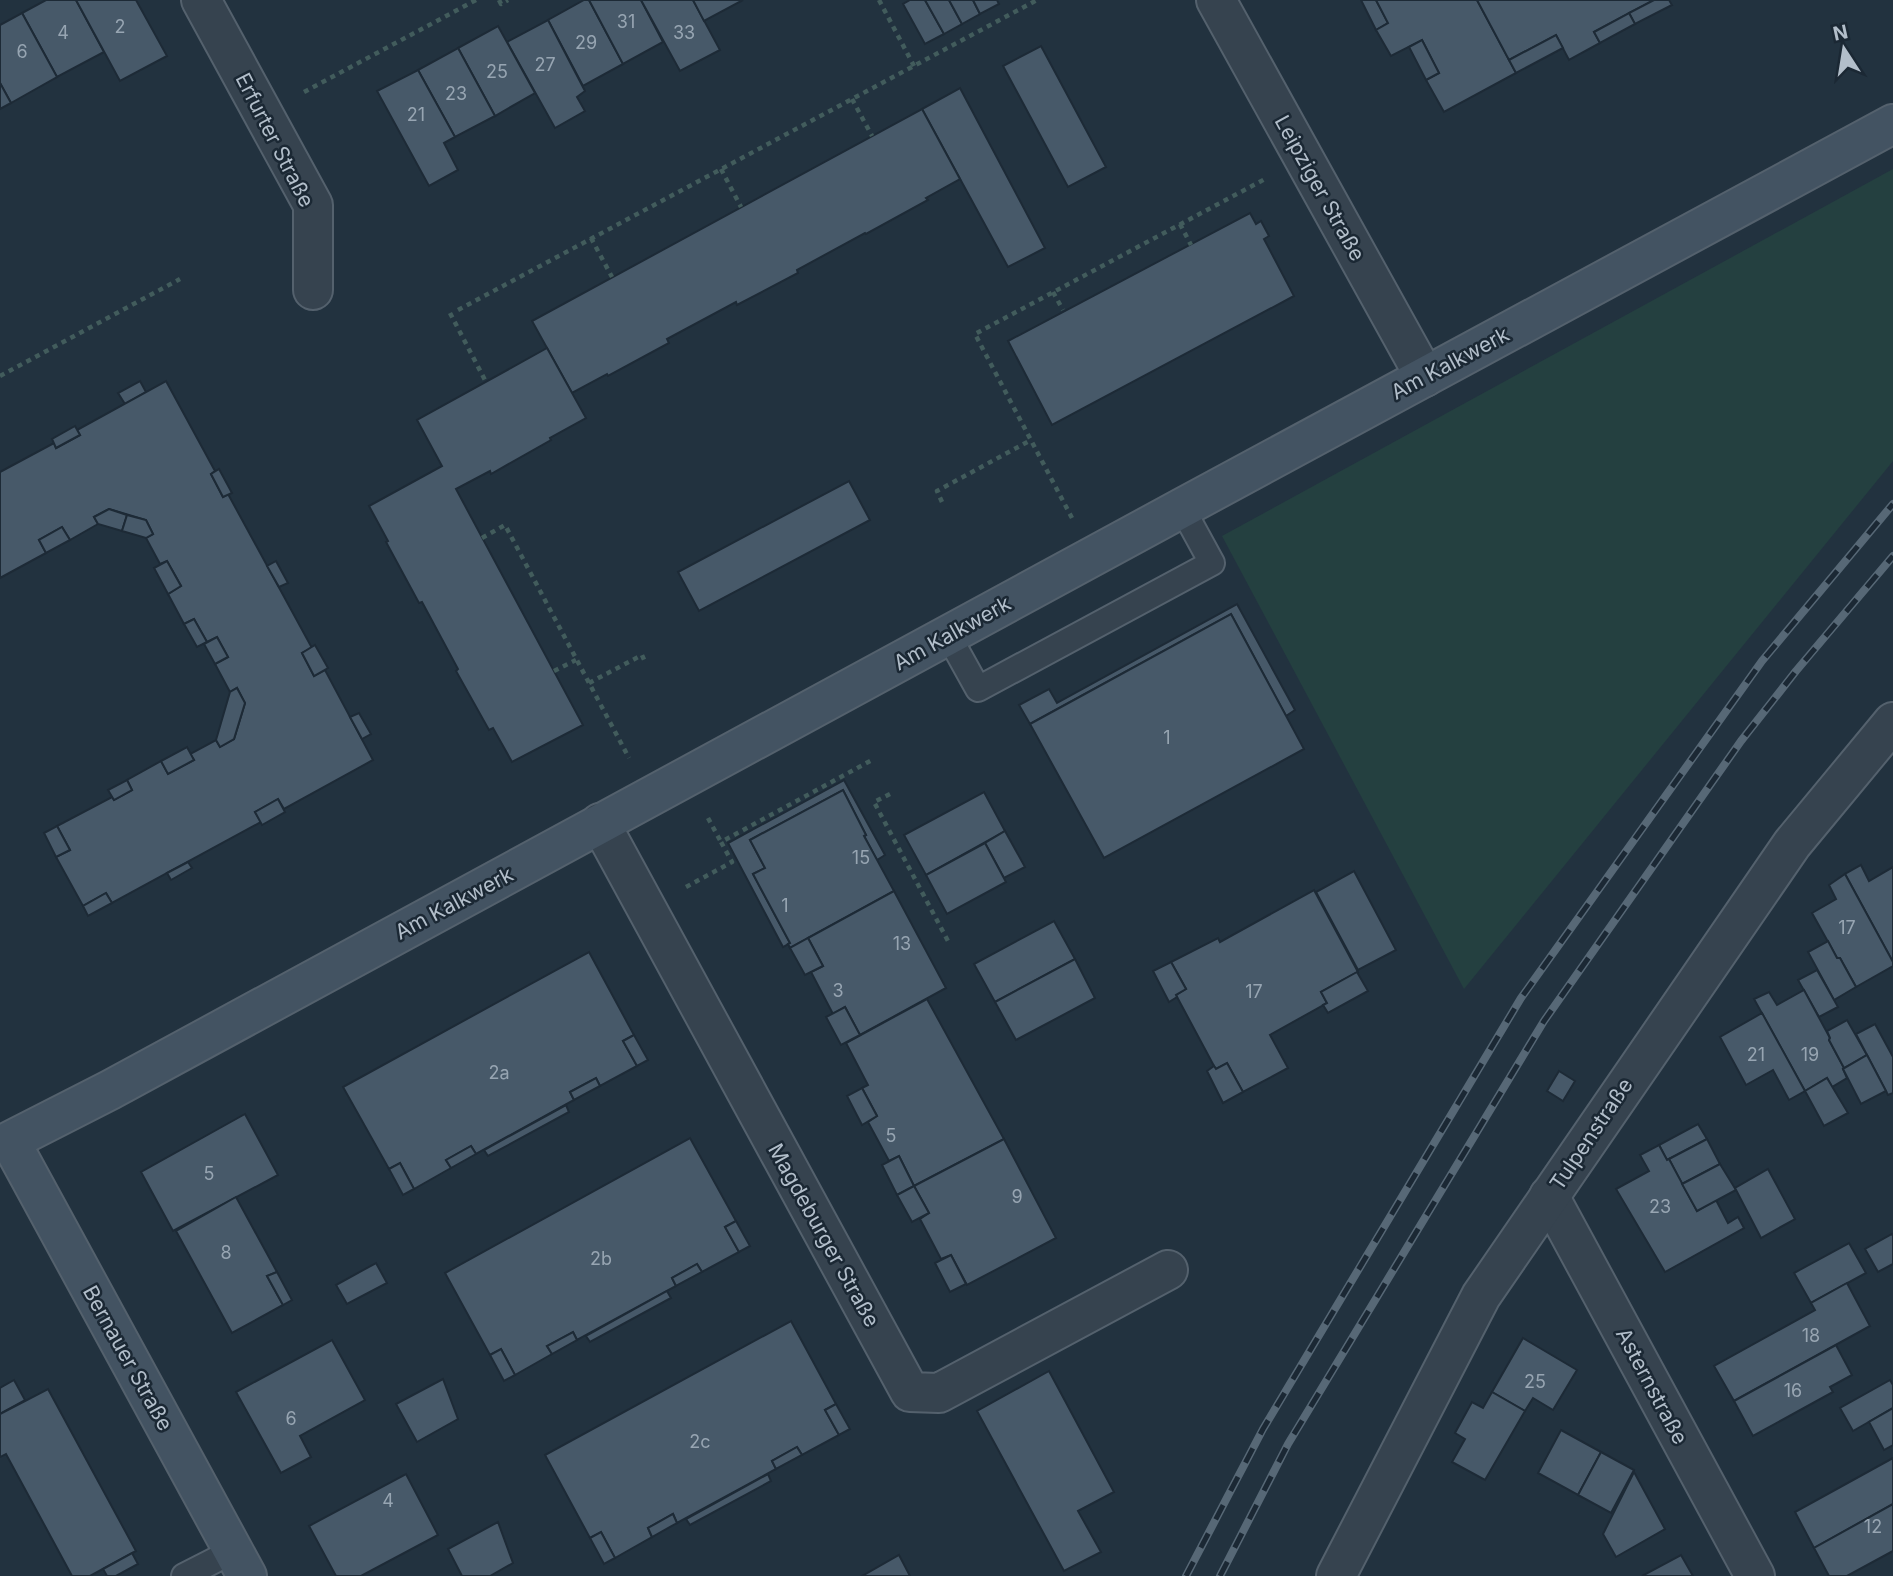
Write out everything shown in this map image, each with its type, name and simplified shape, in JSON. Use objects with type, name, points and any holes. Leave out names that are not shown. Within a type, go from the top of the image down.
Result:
[{"type":"street","name":"Erfurter Straße","points":[[201,0],[313,205],[313,290]]},
{"type":"street","name":"Leipziger Straße","points":[[1216,0],[1424,377]]},
{"type":"street","name":"Am Kalkwerk","points":[[3,1136],[110,1090],[1893,124]]},
{"type":"street","name":"Tulpenstraße","points":[[1336,1576],[1481,1296],[1792,844],[1893,722]]},
{"type":"street","name":"Magdeburger Straße","points":[[600,823],[911,1392],[939,1393],[1168,1270]]},
{"type":"street","name":"Bernauer Straße","points":[[3,1136],[240,1563]]},
{"type":"street","name":"Asternstraße","points":[[1549,1196],[1755,1576]]},
{"type":"lane","points":[[948,635],[978,690],[1212,563],[1182,508]]},
{"type":"lane","points":[[184,1576],[240,1563]]},
{"type":"path","points":[[263,113],[476,0]]},
{"type":"path","points":[[499,0],[501,4],[508,0]]},
{"type":"path","points":[[879,0],[914,65]]},
{"type":"path","points":[[458,310],[1037,0]]},
{"type":"path","points":[[852,99],[872,136]]},
{"type":"path","points":[[1075,523],[975,334],[1303,158]]},
{"type":"path","points":[[721,169],[741,207]]},
{"type":"path","points":[[1180,225],[1191,245]]},
{"type":"path","points":[[591,238],[612,277]]},
{"type":"path","points":[[0,376],[180,279]]},
{"type":"path","points":[[1053,292],[1063,310]]},
{"type":"path","points":[[450,313],[486,382]]},
{"type":"path","points":[[942,502],[937,491],[1031,440]]},
{"type":"path","points":[[482,538],[505,525],[632,764]]},
{"type":"path","points":[[589,683],[642,654],[645,662]]},
{"type":"path","points":[[554,671],[576,660]]},
{"type":"path","points":[[721,842],[872,760]]},
{"type":"path","points":[[890,794],[874,802],[948,941]]},
{"type":"path","points":[[647,909],[732,862],[707,818]]},
{"type":"green space","points":[[1893,169],[1893,461],[1464,989],[1222,536]]},
{"type":"building","points":[[46,0],[76,0],[104,52],[57,77],[22,13]]},
{"type":"building","points":[[76,0],[136,0],[167,56],[120,81]]},
{"type":"building","points":[[584,0],[589,0],[623,64],[583,86],[548,20]]},
{"type":"building","points":[[589,0],[641,0],[663,42],[623,64]]},
{"type":"building","points":[[641,0],[693,0],[720,50],[680,71]]},
{"type":"building","points":[[693,0],[743,0],[704,21]]},
{"type":"building","points":[[910,0],[925,0],[944,34],[925,44],[903,4]]},
{"type":"building","points":[[925,0],[949,0],[962,24],[944,34]]},
{"type":"building","points":[[949,0],[973,0],[980,14],[962,24]]},
{"type":"building","points":[[973,0],[997,0],[999,4],[980,14]]},
{"type":"building","points":[[1361,0],[1376,0],[1388,23],[1376,30]]},
{"type":"building","points":[[1376,0],[1477,0],[1516,73],[1444,112],[1426,80],[1439,73],[1422,40],[1391,56],[1376,30],[1388,23]]},
{"type":"building","points":[[1477,0],[1654,0],[1594,32],[1600,43],[1569,60],[1556,35],[1509,60]]},
{"type":"building","points":[[1654,0],[1669,0],[1672,5],[1635,24],[1629,13]]},
{"type":"building","points":[[22,13],[57,77],[11,103],[0,83],[0,25]]},
{"type":"building","points":[[1629,13],[1635,24],[1600,43],[1594,32]]},
{"type":"building","points":[[548,20],[585,91],[577,97],[585,111],[555,128],[507,42]]},
{"type":"building","points":[[498,26],[535,93],[495,116],[458,48]]},
{"type":"building","points":[[1556,35],[1563,48],[1516,73],[1509,60]]},
{"type":"building","points":[[1422,40],[1439,73],[1426,80],[1409,47]]},
{"type":"building","points":[[1041,46],[1106,167],[1068,187],[1003,66]]},
{"type":"building","points":[[458,48],[495,116],[455,137],[418,70]]},
{"type":"building","points":[[418,70],[455,137],[444,143],[458,170],[429,186],[377,91]]},
{"type":"building","points":[[0,83],[11,103],[0,109]]},
{"type":"building","points":[[960,88],[1045,248],[1008,267],[922,109]]},
{"type":"building","points":[[922,109],[960,179],[926,198],[928,200],[797,270],[798,273],[737,305],[736,302],[667,339],[669,343],[572,393],[532,321]]},
{"type":"building","points":[[1250,213],[1256,224],[1261,221],[1269,236],[1264,239],[1294,296],[1052,425],[1008,341]]},
{"type":"building","points":[[547,348],[586,418],[491,474],[490,471],[456,489],[583,725],[512,762],[493,728],[489,730],[456,671],[458,669],[422,602],[419,603],[369,506],[442,466],[417,420]]},
{"type":"building","points":[[140,381],[146,392],[125,404],[118,393]]},
{"type":"building","points":[[166,381],[215,471],[211,474],[223,497],[228,494],[312,648],[302,653],[314,676],[325,670],[373,760],[284,809],[278,799],[255,812],[261,822],[112,903],[106,893],[83,906],[56,857],[70,850],[57,826],[112,797],[114,800],[132,790],[127,780],[161,761],[168,774],[194,760],[190,754],[216,740],[220,747],[234,739],[245,703],[237,688],[230,692],[215,664],[228,657],[217,637],[207,642],[194,619],[184,624],[168,594],[181,586],[167,561],[160,564],[146,538],[153,534],[146,520],[109,509],[94,517],[98,524],[70,540],[62,527],[39,540],[46,553],[0,578],[0,472],[54,443],[56,448],[80,435],[77,430]]},
{"type":"building","points":[[75,426],[80,435],[56,448],[52,439]]},
{"type":"building","points":[[219,469],[232,493],[223,497],[211,474]]},
{"type":"building","points":[[849,481],[870,520],[699,611],[678,572]]},
{"type":"building","points":[[109,509],[127,515],[122,531],[98,524],[94,517]]},
{"type":"building","points":[[127,515],[146,520],[153,534],[146,538],[122,531]]},
{"type":"building","points":[[62,527],[70,540],[46,553],[39,540]]},
{"type":"building","points":[[167,561],[181,586],[168,594],[154,568]]},
{"type":"building","points":[[276,561],[288,583],[279,587],[267,566]]},
{"type":"building","points":[[1237,604],[1295,710],[1286,716],[1231,614],[1030,724],[1019,705],[1049,689],[1057,703]]},
{"type":"building","points":[[1231,614],[1304,749],[1104,858],[1030,724]]},
{"type":"building","points":[[194,619],[207,642],[197,647],[184,624]]},
{"type":"building","points":[[217,637],[228,657],[215,664],[204,644]]},
{"type":"building","points":[[315,645],[328,668],[314,676],[302,653]]},
{"type":"building","points":[[237,688],[245,703],[234,739],[220,747],[216,740],[230,692]]},
{"type":"building","points":[[359,713],[371,734],[362,739],[350,717]]},
{"type":"building","points":[[187,747],[194,760],[168,774],[161,761]]},
{"type":"building","points":[[127,780],[132,790],[114,800],[108,790]]},
{"type":"building","points":[[844,780],[885,855],[877,860],[843,790],[750,840],[765,868],[753,874],[790,943],[783,947],[728,843]]},
{"type":"building","points":[[843,790],[894,891],[790,948],[790,943],[753,874],[765,868],[750,840]]},
{"type":"building","points":[[984,792],[1005,831],[926,875],[904,835]]},
{"type":"building","points":[[278,799],[285,812],[262,825],[255,812]]},
{"type":"building","points":[[57,826],[70,850],[56,857],[44,833]]},
{"type":"building","points":[[1005,831],[1025,867],[1004,878],[985,843]]},
{"type":"building","points":[[985,843],[1006,882],[947,914],[926,875]]},
{"type":"building","points":[[188,862],[192,868],[171,880],[167,873]]},
{"type":"building","points":[[1861,865],[1869,881],[1893,867],[1893,962],[1845,874]]},
{"type":"building","points":[[1354,871],[1396,950],[1358,970],[1316,892]]},
{"type":"building","points":[[1845,874],[1893,962],[1893,966],[1856,987],[1812,913],[1836,899],[1829,885]]},
{"type":"building","points":[[1314,890],[1358,972],[1321,992],[1327,1003],[1270,1035],[1288,1068],[1243,1092],[1227,1063],[1216,1069],[1214,1066],[1176,995],[1186,989],[1171,962],[1218,938],[1220,942]]},
{"type":"building","points":[[894,891],[946,988],[860,1035],[845,1007],[833,1014],[811,972],[823,966],[808,938]]},
{"type":"building","points":[[106,893],[112,903],[88,916],[83,906]]},
{"type":"building","points":[[1054,921],[1075,959],[995,1002],[974,964]]},
{"type":"building","points":[[808,938],[823,966],[805,975],[790,948]]},
{"type":"building","points":[[1828,941],[1856,987],[1834,1000],[1808,952]]},
{"type":"building","points":[[589,952],[634,1035],[623,1041],[637,1066],[600,1086],[596,1078],[570,1092],[574,1100],[476,1154],[471,1146],[446,1160],[451,1168],[414,1189],[400,1163],[389,1169],[343,1087]]},
{"type":"building","points":[[1075,959],[1095,998],[1016,1040],[995,1002]]},
{"type":"building","points":[[1171,962],[1186,989],[1169,1002],[1153,971]]},
{"type":"building","points":[[1817,970],[1838,1007],[1819,1017],[1798,980]]},
{"type":"building","points":[[1357,972],[1368,991],[1328,1013],[1323,1005],[1327,1003],[1321,992]]},
{"type":"building","points":[[1804,990],[1830,1038],[1847,1078],[1832,1087],[1827,1078],[1805,1091],[1754,999],[1769,992],[1777,1005]]},
{"type":"building","points":[[927,999],[1004,1139],[914,1186],[899,1156],[889,1161],[868,1122],[877,1116],[862,1088],[868,1085],[846,1043]]},
{"type":"building","points":[[845,1007],[860,1035],[841,1045],[826,1017]]},
{"type":"building","points":[[1762,1013],[1805,1091],[1789,1100],[1773,1070],[1746,1085],[1720,1037]]},
{"type":"building","points":[[1847,1020],[1867,1055],[1844,1068],[1827,1031]]},
{"type":"building","points":[[1875,1024],[1893,1057],[1893,1093],[1888,1095],[1856,1034]]},
{"type":"building","points":[[634,1035],[648,1060],[637,1066],[623,1041]]},
{"type":"building","points":[[1867,1055],[1886,1091],[1861,1104],[1843,1069]]},
{"type":"building","points":[[1227,1063],[1243,1092],[1223,1103],[1207,1071]]},
{"type":"building","points":[[1559,1071],[1575,1081],[1563,1101],[1547,1091]]},
{"type":"building","points":[[596,1078],[600,1086],[574,1100],[570,1092]]},
{"type":"building","points":[[1827,1078],[1848,1113],[1824,1126],[1805,1091]]},
{"type":"building","points":[[862,1088],[877,1116],[862,1125],[847,1096]]},
{"type":"building","points":[[566,1105],[569,1112],[488,1156],[484,1150]]},
{"type":"building","points":[[245,1114],[278,1175],[173,1231],[141,1172]]},
{"type":"building","points":[[1698,1124],[1707,1139],[1667,1160],[1659,1145]]},
{"type":"building","points":[[690,1138],[736,1221],[725,1227],[739,1252],[702,1272],[697,1264],[672,1278],[676,1286],[577,1340],[573,1332],[547,1346],[552,1354],[515,1375],[501,1349],[490,1355],[445,1273]]},
{"type":"building","points":[[1004,1139],[1056,1238],[967,1285],[951,1255],[941,1259],[920,1219],[929,1213],[914,1186]]},
{"type":"building","points":[[1707,1139],[1720,1164],[1682,1184],[1669,1159]]},
{"type":"building","points":[[1659,1145],[1697,1211],[1716,1200],[1728,1223],[1738,1217],[1744,1228],[1665,1272],[1616,1189],[1649,1171],[1640,1155]]},
{"type":"building","points":[[471,1146],[476,1154],[451,1168],[446,1160]]},
{"type":"building","points":[[899,1156],[914,1186],[897,1195],[882,1165]]},
{"type":"building","points":[[400,1163],[414,1189],[403,1195],[389,1169]]},
{"type":"building","points":[[1720,1164],[1736,1190],[1697,1211],[1682,1184]]},
{"type":"building","points":[[1768,1169],[1795,1219],[1761,1238],[1735,1188]]},
{"type":"building","points":[[914,1186],[929,1213],[912,1222],[897,1195]]},
{"type":"building","points":[[236,1197],[277,1272],[267,1276],[283,1305],[232,1333],[176,1231]]},
{"type":"building","points":[[736,1221],[750,1246],[739,1252],[725,1227]]},
{"type":"building","points":[[1892,1234],[1893,1264],[1878,1272],[1865,1249]]},
{"type":"building","points":[[1849,1243],[1866,1273],[1811,1303],[1794,1273]]},
{"type":"building","points":[[951,1255],[966,1284],[950,1292],[935,1263]]},
{"type":"building","points":[[376,1263],[387,1283],[347,1304],[336,1285]]},
{"type":"building","points":[[697,1264],[702,1272],[676,1286],[672,1278]]},
{"type":"building","points":[[277,1272],[292,1300],[283,1305],[267,1276]]},
{"type":"building","points":[[1847,1283],[1870,1326],[1734,1401],[1714,1366],[1815,1310],[1811,1303]]},
{"type":"building","points":[[667,1291],[671,1298],[590,1342],[586,1336]]},
{"type":"building","points":[[791,1321],[836,1404],[825,1410],[839,1435],[802,1455],[797,1447],[772,1461],[776,1469],[677,1523],[673,1514],[648,1528],[652,1537],[615,1558],[601,1532],[590,1538],[545,1455]]},
{"type":"building","points":[[573,1332],[577,1340],[552,1354],[547,1346]]},
{"type":"building","points":[[1523,1338],[1577,1370],[1553,1410],[1533,1398],[1525,1411],[1492,1392]]},
{"type":"building","points":[[332,1340],[365,1400],[300,1436],[311,1457],[281,1473],[236,1392]]},
{"type":"building","points":[[1836,1345],[1852,1375],[1830,1387],[1833,1392],[1753,1436],[1734,1401]]},
{"type":"building","points":[[501,1349],[515,1375],[504,1381],[490,1355]]},
{"type":"building","points":[[1049,1371],[1114,1492],[1078,1511],[1101,1552],[1064,1571],[977,1411]]},
{"type":"building","points":[[443,1379],[458,1419],[417,1442],[396,1404]]},
{"type":"building","points":[[14,1380],[25,1400],[0,1414],[0,1388]]},
{"type":"building","points":[[1890,1380],[1893,1385],[1893,1408],[1853,1431],[1840,1408]]},
{"type":"building","points":[[48,1389],[136,1551],[90,1576],[72,1576],[6,1454],[0,1457],[0,1414]]},
{"type":"building","points":[[1492,1392],[1525,1411],[1485,1480],[1452,1462],[1465,1439],[1455,1433],[1472,1402],[1483,1408]]},
{"type":"building","points":[[836,1404],[850,1429],[839,1435],[825,1410]]},
{"type":"building","points":[[1893,1408],[1893,1445],[1884,1450],[1869,1422]]},
{"type":"building","points":[[1561,1430],[1601,1452],[1578,1495],[1538,1473]]},
{"type":"building","points":[[797,1447],[802,1455],[776,1469],[772,1461]]},
{"type":"building","points":[[1601,1452],[1634,1470],[1611,1513],[1578,1495]]},
{"type":"building","points":[[1893,1458],[1893,1504],[1814,1548],[1795,1512]]},
{"type":"building","points":[[1634,1472],[1665,1529],[1616,1557],[1603,1534]]},
{"type":"building","points":[[406,1474],[438,1535],[361,1576],[336,1576],[309,1526]]},
{"type":"building","points":[[768,1474],[771,1481],[690,1525],[686,1519]]},
{"type":"building","points":[[1893,1504],[1893,1551],[1847,1576],[1829,1576],[1814,1548]]},
{"type":"building","points":[[673,1514],[677,1523],[652,1537],[648,1528]]},
{"type":"building","points":[[498,1522],[513,1563],[490,1576],[462,1576],[448,1549]]},
{"type":"building","points":[[601,1532],[615,1558],[604,1564],[590,1538]]},
{"type":"building","points":[[132,1553],[138,1564],[116,1576],[107,1576],[103,1569]]},
{"type":"building","points":[[899,1555],[910,1576],[862,1576]]},
{"type":"building","points":[[1681,1555],[1693,1576],[1642,1576]]},
{"type":"railway","points":[[1186,1576],[1263,1429],[1521,998],[1762,661],[1893,504]]},
{"type":"railway","points":[[1220,1576],[1288,1444],[1544,1021],[1741,741],[1893,556]]}]
